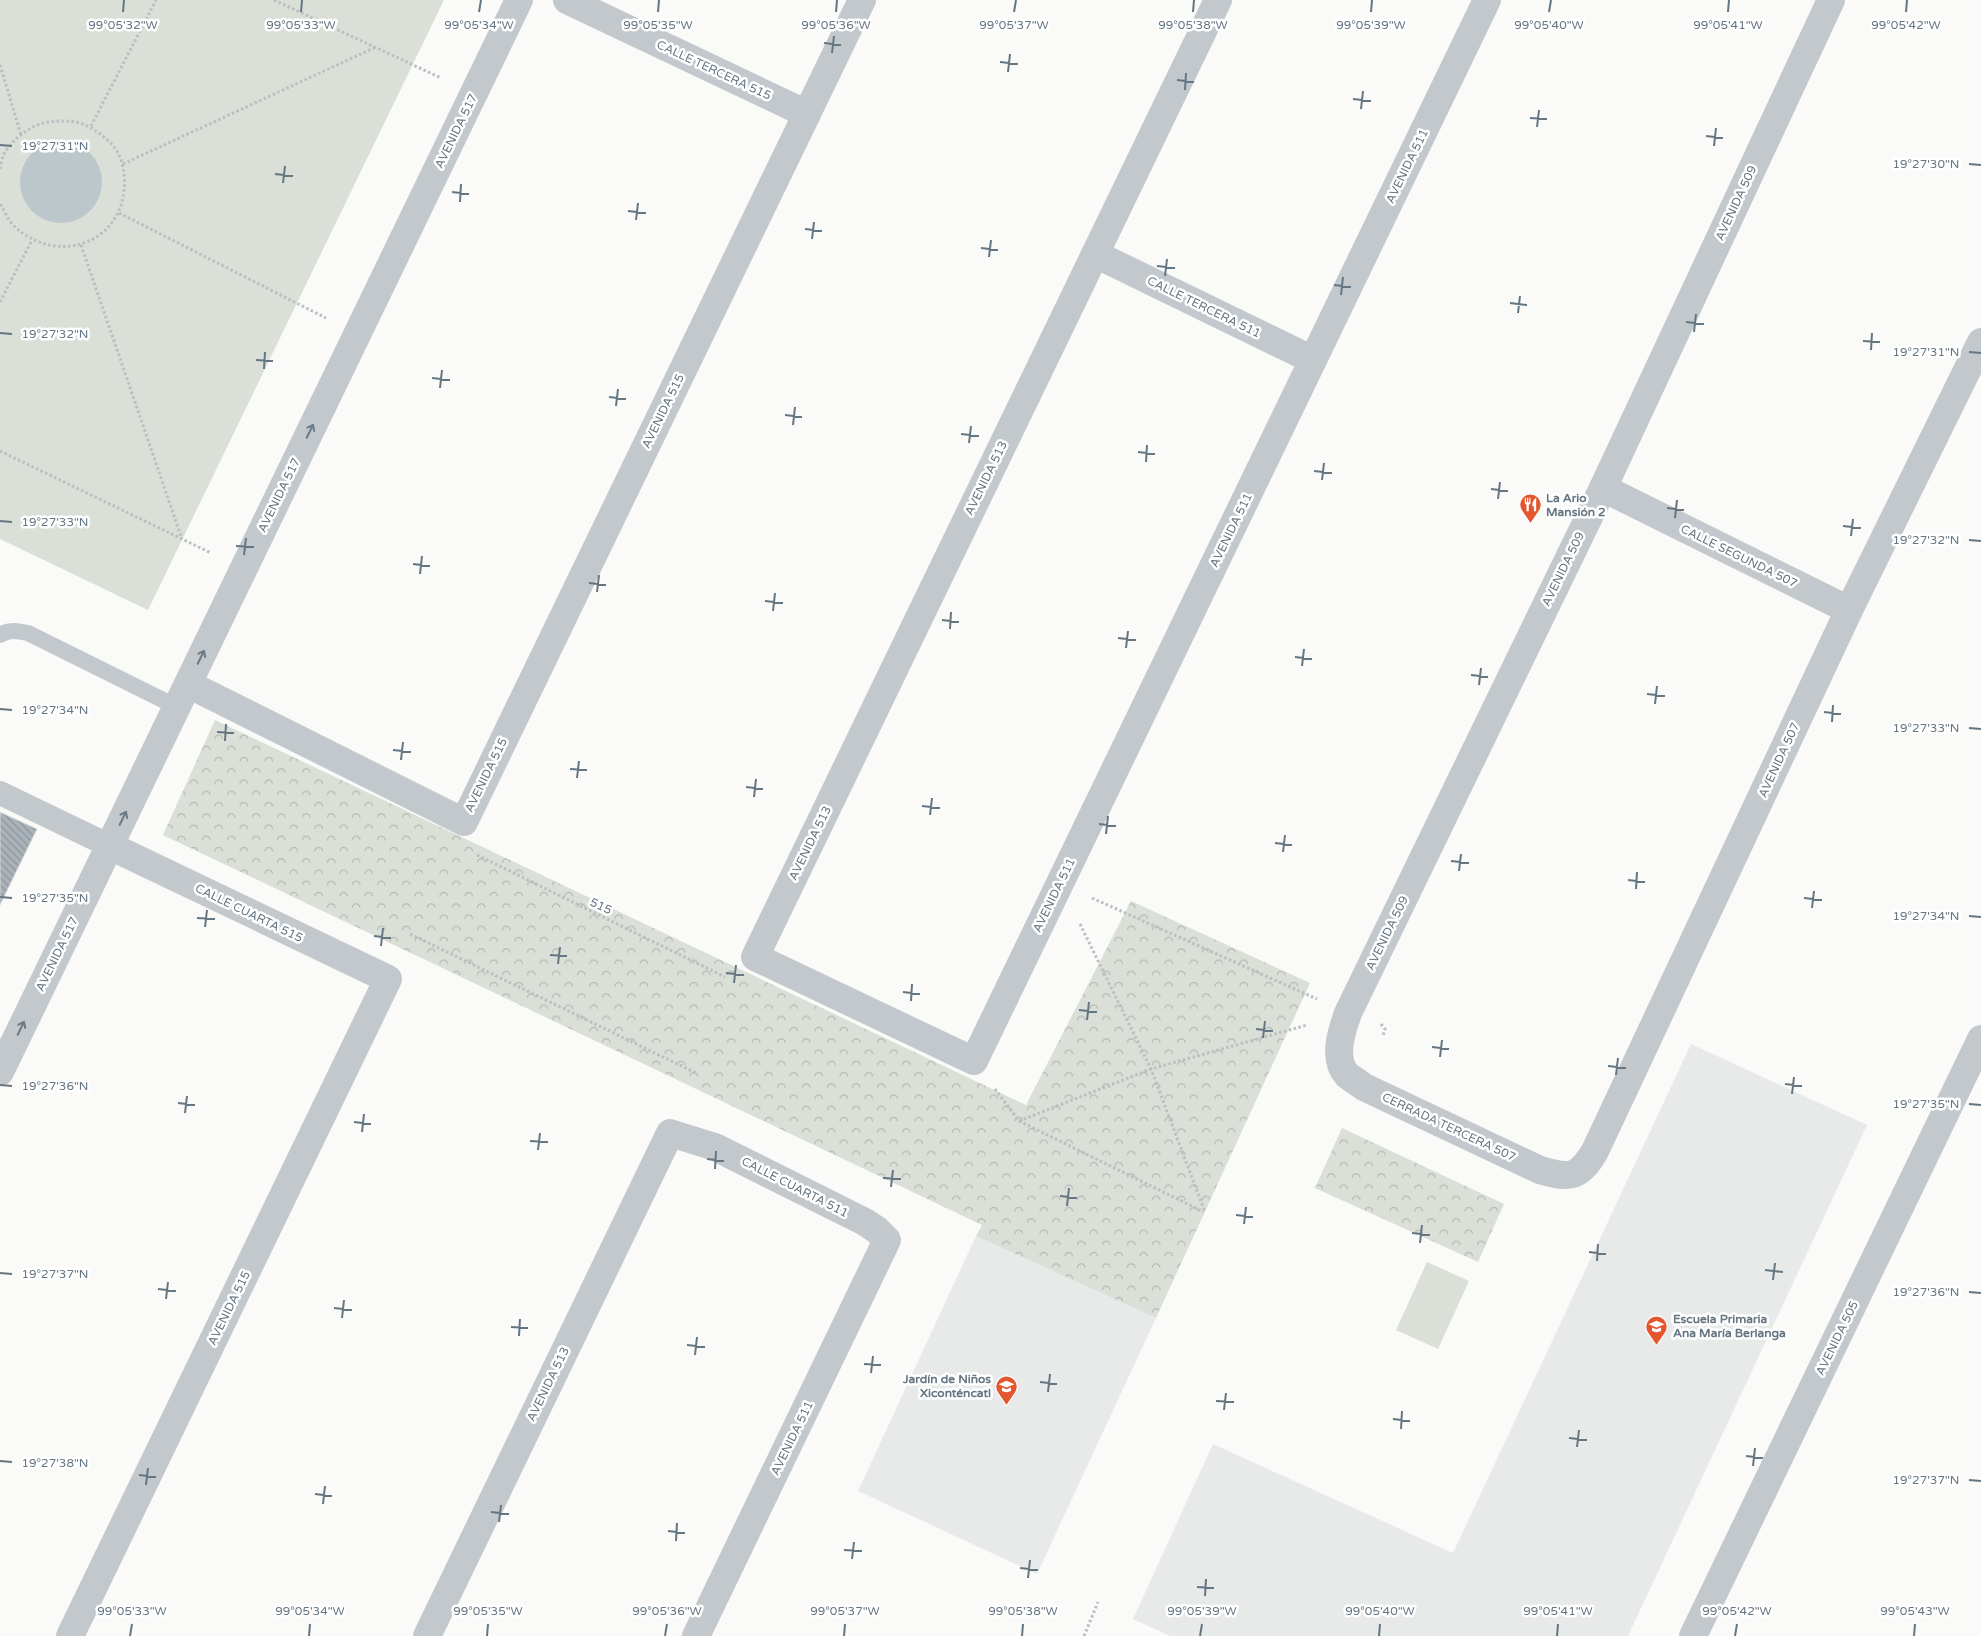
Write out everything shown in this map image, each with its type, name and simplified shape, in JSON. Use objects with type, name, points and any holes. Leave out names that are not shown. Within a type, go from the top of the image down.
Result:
[{"type":"street","name":"AVENIDA 517","points":[[0,1072],[519,0]]},
{"type":"street","name":"CALLE TERCERA 515","points":[[567,0],[807,114]]},
{"type":"street","name":"AVENIDA 515","points":[[182,696],[464,822],[862,0]]},
{"type":"street","name":"AVENIDA 513","points":[[974,1061],[755,957],[1218,0]]},
{"type":"street","name":"AVENIDA 511","points":[[974,1061],[1487,0]]},
{"type":"street","name":"AVENIDA 509","points":[[1340,1057],[1341,1035],[1348,1013],[1602,488],[1831,0]]},
{"type":"street","name":"CALLE TERCERA 511","points":[[1095,254],[1313,360]]},
{"type":"street","name":"AVENIDA 507","points":[[1573,1175],[1587,1165],[1595,1151],[1849,610],[1981,342]]},
{"type":"street","name":"CALLE SEGUNDA 507","points":[[1602,488],[1849,610]]},
{"type":"street","points":[[0,793],[110,846]]},
{"type":"street","name":"CALLE CUARTA 515","points":[[110,846],[388,979]]},
{"type":"street","name":"AVENIDA 515","points":[[70,1636],[388,979]]},
{"type":"street","name":"AVENIDA 505","points":[[1693,1636],[1981,1040]]},
{"type":"street","name":"CERRADA TERCERA 507","points":[[1340,1057],[1346,1074],[1364,1087],[1540,1170],[1557,1175],[1573,1175]]},
{"type":"street","name":"AVENIDA 513","points":[[427,1636],[670,1133]]},
{"type":"street","name":"CALLE CUARTA 511","points":[[670,1133],[699,1141],[732,1156],[865,1222],[887,1240]]},
{"type":"street","name":"AVENIDA 511","points":[[696,1636],[887,1240]]},
{"type":"lane","points":[[0,635],[6,631],[17,630],[28,633],[182,696]]},
{"type":"path","points":[[91,126],[156,0]]},
{"type":"path","points":[[274,0],[474,94]]},
{"type":"path","points":[[123,164],[376,48]]},
{"type":"path","points":[[0,65],[21,135]]},
{"type":"path","points":[[0,169],[4,154],[21,135],[42,123],[68,120],[91,126],[112,143],[123,164],[126,190],[119,213],[103,233],[81,244],[56,247],[32,240],[12,224],[0,203]]},
{"type":"path","points":[[0,152],[4,154]]},
{"type":"path","points":[[119,213],[357,334]]},
{"type":"path","points":[[0,302],[32,240]]},
{"type":"path","points":[[81,244],[182,540]]},
{"type":"path","points":[[0,451],[243,569]]},
{"type":"path","name":"515","points":[[471,852],[733,980]]},
{"type":"path","points":[[1060,884],[1348,1013]]},
{"type":"path","points":[[1060,884],[1151,1069],[1205,1212],[1019,1121],[1151,1069],[1348,1013]]},
{"type":"path","points":[[410,934],[698,1074]]},
{"type":"path","points":[[1084,1636],[1098,1602]]},
{"type":"shaded area","points":[[61,141],[77,144],[90,153],[99,166],[102,182],[99,198],[90,211],[77,220],[61,223],[45,220],[32,211],[23,198],[20,182],[23,166],[32,153],[45,144]]},
{"type":"shaded area","name":"Escuela Primaria Ana María Berlanga","points":[[1691,1044],[1867,1125],[1628,1636],[1170,1636],[1133,1619],[1213,1444],[1453,1553]]},
{"type":"shaded area","name":"Jardín de Niños Xiconténcatl","points":[[976,1236],[1156,1318],[1037,1574],[858,1491]]},
{"type":"green space","points":[[0,0],[444,0],[148,610],[0,539]]},
{"type":"green space","points":[[215,720],[1026,1105],[1131,901],[1310,983],[1156,1318],[976,1236],[982,1225],[163,835]]},
{"type":"green space","points":[[1342,1128],[1504,1204],[1478,1262],[1315,1188]]},
{"type":"green space","points":[[1427,1262],[1469,1281],[1438,1349],[1396,1330]]},
{"type":"building","points":[[0,812],[37,829],[0,905]]},
{"type":"place","name":"La Ario Mansión 2","points":[[1530,524]]},
{"type":"place","name":"Escuela Primaria Ana María Berlanga","points":[[1657,1345]]},
{"type":"place","name":"Jardín de Niños Xiconténcatl","points":[[1007,1405]]}]
